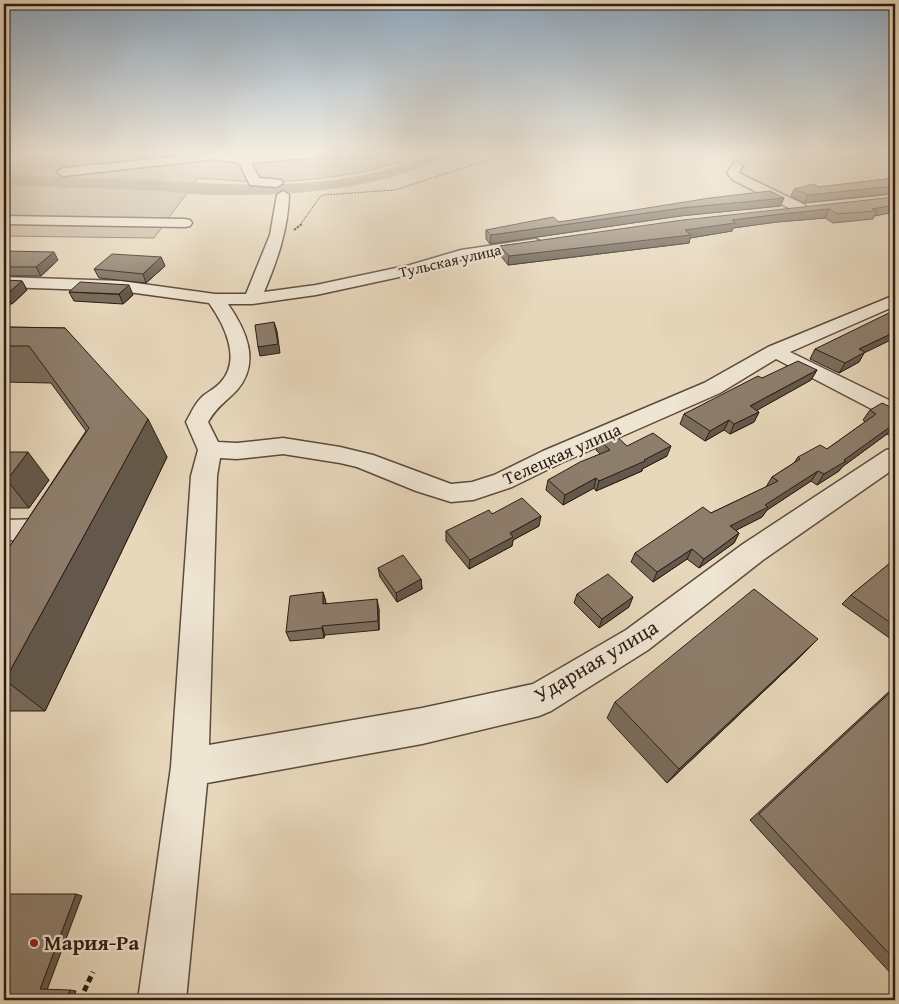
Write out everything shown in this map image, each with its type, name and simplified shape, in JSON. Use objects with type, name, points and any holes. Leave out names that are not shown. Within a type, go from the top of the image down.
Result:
[{"type":"street","points":[[252,299],[269,262],[283,212],[282,201]]},
{"type":"street","points":[[785,201],[800,208]]},
{"type":"street","points":[[776,211],[819,206]]},
{"type":"street","points":[[4,220],[185,222]]},
{"type":"street","name":"Тульская улица","points":[[4,282],[121,286],[215,299],[252,299],[316,290],[413,270],[461,256],[547,242]]},
{"type":"street","points":[[162,1000],[190,767],[204,476],[210,450],[197,422],[207,405],[232,382],[239,367],[241,354],[235,332],[228,317],[215,299]]},
{"type":"street","name":"Телецкая улица","points":[[210,450],[237,452],[283,446],[340,455],[364,461],[424,485],[451,493],[473,492],[503,481],[552,457],[712,388],[776,351],[895,300]]},
{"type":"street","points":[[776,351],[895,412]]},
{"type":"street","name":"Ударная улица","points":[[190,767],[422,726],[539,699],[637,640],[752,552],[895,456]]},
{"type":"street","points":[[4,530],[46,530]]},
{"type":"path","points":[[276,235],[294,231],[304,222],[318,201]]},
{"type":"path","points":[[80,1000],[93,972]]},
{"type":"shaded area","points":[[4,201],[181,201],[154,238],[4,236]]},
{"type":"building","points":[[692,201],[755,201],[682,208],[491,235],[486,230],[553,217],[559,222]]},
{"type":"building","points":[[859,201],[895,201],[895,205],[872,209],[877,211],[837,214],[829,209],[781,214],[732,220],[735,223],[685,230],[691,235],[509,256],[500,246],[683,220]]},
{"type":"building","points":[[4,251],[54,252],[36,267],[4,267]]},
{"type":"building","points":[[112,254],[161,257],[143,274],[94,269]]},
{"type":"building","points":[[4,280],[22,281],[4,295]]},
{"type":"building","points":[[80,282],[129,285],[119,294],[69,292]]},
{"type":"building","points":[[895,310],[895,332],[859,349],[865,352],[845,363],[815,349]]},
{"type":"building","points":[[274,322],[278,344],[258,347],[255,325]]},
{"type":"building","points":[[4,327],[65,328],[148,419],[5,680],[4,555],[89,428],[29,346],[4,346]]},
{"type":"building","points":[[798,361],[817,370],[750,406],[759,412],[734,424],[729,420],[710,431],[684,414],[758,376],[762,378]]},
{"type":"building","points":[[882,403],[895,409],[895,424],[844,460],[846,461],[824,474],[818,471],[765,505],[768,507],[730,526],[739,533],[704,559],[692,549],[657,572],[635,553],[703,507],[711,513],[778,481],[772,477],[800,459],[798,457],[820,445],[827,449],[876,414],[870,410]]},
{"type":"building","points":[[613,433],[627,446],[653,433],[671,446],[645,461],[599,481],[596,478],[565,495],[548,480],[580,462],[610,450],[599,440]]},
{"type":"building","points":[[4,452],[28,452],[7,480],[4,480]]},
{"type":"building","points":[[522,498],[541,516],[510,533],[513,537],[470,560],[446,531],[489,510],[492,514]]},
{"type":"building","points":[[403,555],[421,579],[396,593],[378,568]]},
{"type":"building","points":[[895,559],[895,626],[851,595]]},
{"type":"building","points":[[608,574],[633,597],[602,619],[577,594]]},
{"type":"building","points":[[754,589],[818,639],[679,769],[615,702]]},
{"type":"building","points":[[323,592],[323,604],[377,599],[378,621],[322,626],[322,628],[286,632],[290,596]]},
{"type":"building","points":[[895,688],[895,960],[759,814]]},
{"type":"building","name":"Мария-Ра","points":[[4,894],[76,894],[40,989],[70,990],[66,1000],[4,1000]]},
{"type":"place","name":"Мария-Ра","points":[[34,943]]}]
